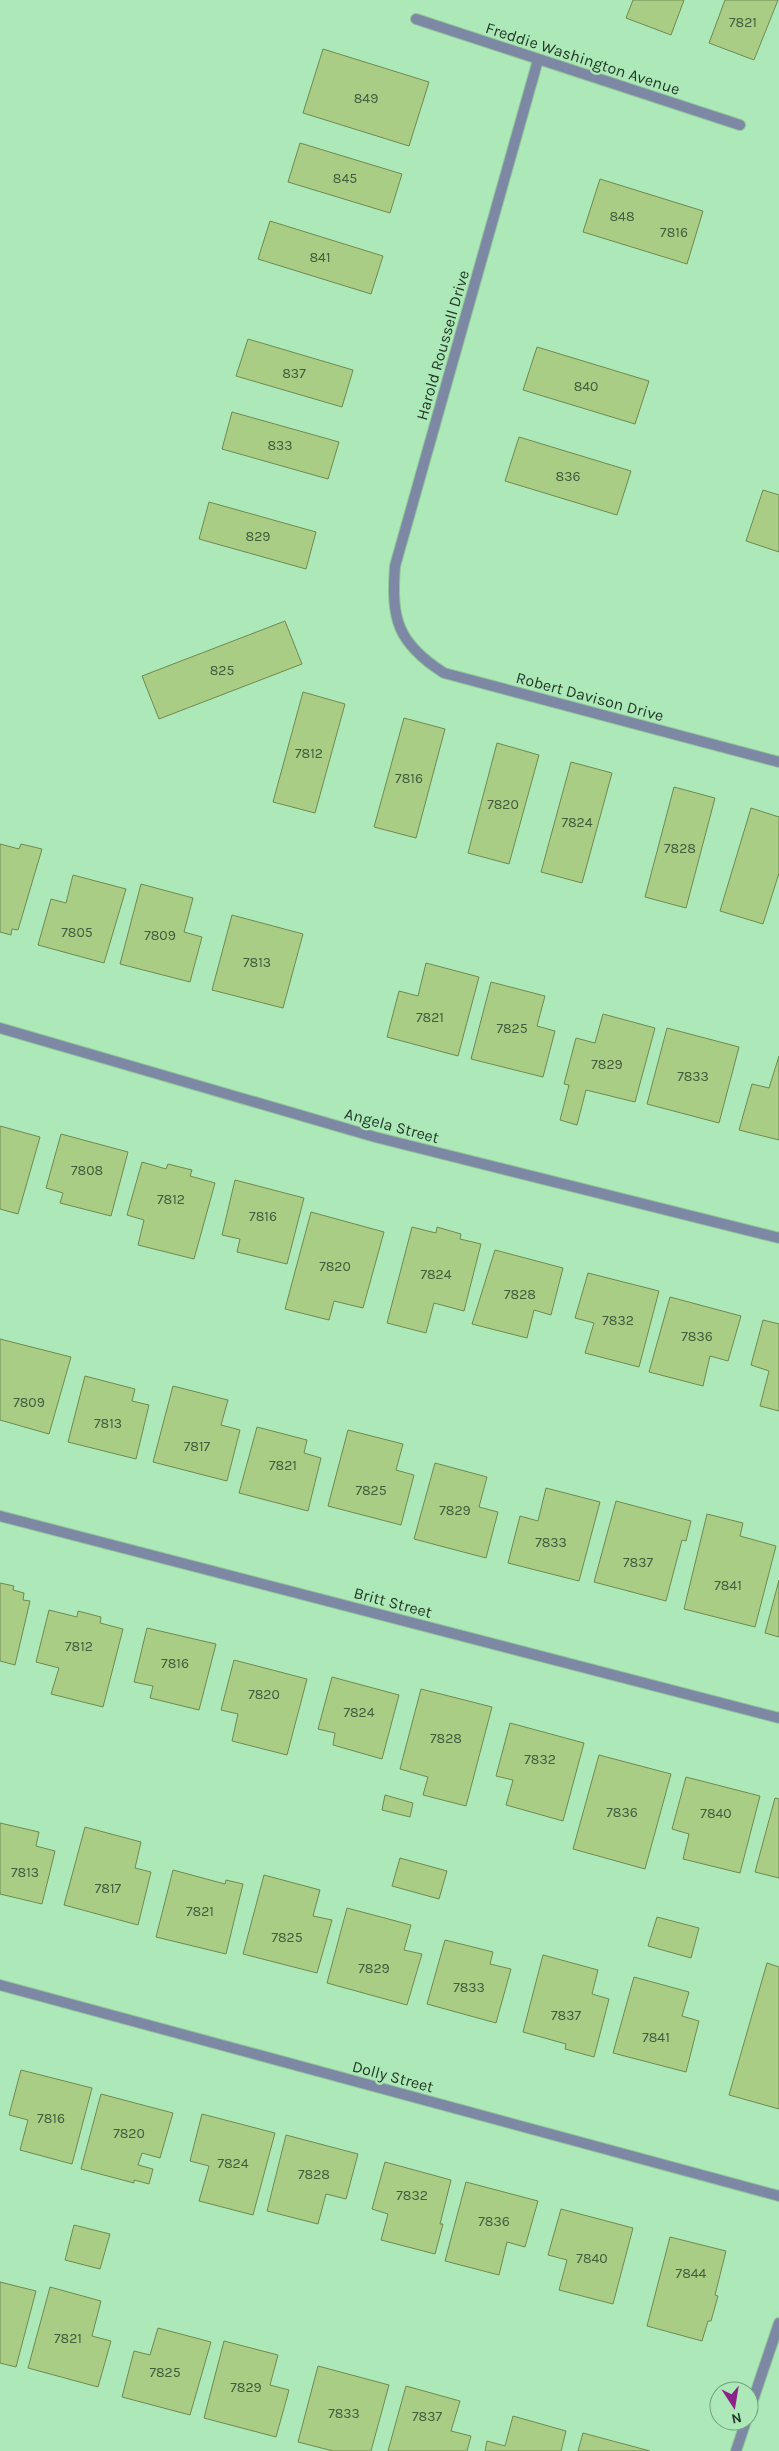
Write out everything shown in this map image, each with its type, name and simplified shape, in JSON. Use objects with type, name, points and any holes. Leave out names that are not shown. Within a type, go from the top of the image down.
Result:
[{"type":"street","name":"Freddie Washington Avenue","points":[[416,19],[740,125]]},
{"type":"street","name":"Harold Roussell Drive","points":[[405,640],[395,614],[393,596],[396,566],[538,60]]},
{"type":"street","name":"Robert Davison Drive","points":[[405,640],[425,661],[444,673],[779,762]]},
{"type":"street","name":"Angela Street","points":[[0,1028],[376,1137],[779,1238]]},
{"type":"street","name":"Britt Street","points":[[0,1516],[779,1718]]},
{"type":"street","name":"Dolly Street","points":[[0,1985],[779,2196]]},
{"type":"street","points":[[759,2382],[779,2323]]},
{"type":"street","points":[[736,2451],[743,2431]]},
{"type":"building","points":[[633,0],[684,0],[671,35],[626,18]]},
{"type":"building","points":[[725,0],[778,0],[754,60],[709,43]]},
{"type":"building","points":[[323,49],[429,82],[409,146],[303,113]]},
{"type":"building","points":[[300,143],[402,174],[390,213],[288,182]]},
{"type":"building","points":[[600,179],[703,211],[687,264],[583,232]]},
{"type":"building","points":[[270,221],[383,256],[371,294],[258,259]]},
{"type":"building","points":[[248,339],[353,370],[342,407],[236,376]]},
{"type":"building","points":[[537,347],[649,381],[635,424],[523,390]]},
{"type":"building","points":[[232,412],[339,442],[328,479],[222,449]]},
{"type":"building","points":[[519,437],[631,471],[617,515],[505,481]]},
{"type":"building","points":[[763,490],[779,495],[779,552],[746,541]]},
{"type":"building","points":[[209,502],[316,532],[306,569],[199,539]]},
{"type":"building","points":[[285,621],[302,664],[159,719],[142,676]]},
{"type":"building","points":[[303,692],[345,704],[315,813],[273,802]]},
{"type":"building","points":[[404,718],[445,729],[416,838],[374,827]]},
{"type":"building","points":[[497,743],[539,755],[509,864],[468,853]]},
{"type":"building","points":[[571,762],[612,773],[582,883],[541,872]]},
{"type":"building","points":[[674,787],[715,798],[686,908],[645,897]]},
{"type":"building","points":[[751,808],[779,817],[779,873],[763,924],[720,911]]},
{"type":"building","points":[[0,844],[19,849],[21,844],[42,849],[18,930],[12,929],[11,935],[0,932]]},
{"type":"building","points":[[73,875],[126,889],[104,963],[38,945],[51,899],[66,903]]},
{"type":"building","points":[[141,884],[193,898],[184,932],[202,937],[190,982],[120,964]]},
{"type":"building","points":[[232,915],[303,934],[283,1008],[212,990]]},
{"type":"building","points":[[426,963],[479,977],[458,1056],[387,1037],[399,991],[418,996]]},
{"type":"building","points":[[491,982],[545,996],[537,1026],[555,1031],[543,1077],[471,1059]]},
{"type":"building","points":[[603,1014],[655,1028],[635,1102],[586,1090],[577,1125],[560,1120],[569,1085],[564,1084],[576,1038],[595,1043]]},
{"type":"building","points":[[667,1028],[739,1047],[719,1123],[647,1104]]},
{"type":"building","points":[[779,1056],[779,1140],[739,1130],[752,1084],[769,1088]]},
{"type":"building","points":[[0,1126],[40,1137],[18,1214],[0,1209]]},
{"type":"building","points":[[61,1134],[128,1152],[111,1216],[60,1203],[63,1193],[46,1188]]},
{"type":"building","points":[[142,1162],[166,1169],[168,1164],[192,1170],[190,1176],[215,1183],[194,1259],[138,1245],[144,1220],[127,1215]]},
{"type":"building","points":[[235,1180],[304,1198],[287,1264],[237,1252],[240,1239],[222,1235]]},
{"type":"building","points":[[311,1212],[384,1232],[363,1308],[334,1301],[329,1320],[285,1309]]},
{"type":"building","points":[[412,1227],[436,1233],[437,1227],[461,1234],[460,1239],[481,1244],[464,1311],[434,1303],[426,1333],[387,1323]]},
{"type":"building","points":[[495,1250],[563,1268],[551,1315],[534,1310],[527,1338],[472,1324]]},
{"type":"building","points":[[588,1273],[659,1291],[639,1367],[585,1353],[594,1323],[575,1318]]},
{"type":"building","points":[[670,1297],[741,1316],[728,1361],[710,1356],[703,1386],[649,1372]]},
{"type":"building","points":[[763,1320],[779,1324],[779,1411],[760,1406],[769,1371],[751,1365]]},
{"type":"building","points":[[0,1339],[71,1357],[49,1434],[0,1420]]},
{"type":"building","points":[[85,1376],[135,1389],[132,1401],[149,1405],[136,1459],[68,1442]]},
{"type":"building","points":[[173,1386],[228,1400],[221,1425],[240,1430],[227,1481],[153,1462]]},
{"type":"building","points":[[257,1427],[307,1440],[304,1453],[321,1458],[308,1511],[239,1493]]},
{"type":"building","points":[[348,1430],[403,1444],[396,1470],[414,1475],[401,1525],[328,1506]]},
{"type":"building","points":[[435,1463],[487,1477],[479,1507],[498,1512],[486,1558],[414,1539]]},
{"type":"building","points":[[546,1488],[600,1502],[579,1581],[508,1563],[520,1516],[538,1521]]},
{"type":"building","points":[[616,1501],[691,1521],[686,1541],[682,1540],[666,1601],[594,1582]]},
{"type":"building","points":[[707,1514],[743,1523],[740,1536],[776,1546],[755,1627],[684,1609]]},
{"type":"building","points":[[779,1580],[779,1637],[765,1633]]},
{"type":"building","points":[[0,1583],[14,1586],[13,1590],[24,1593],[23,1600],[30,1601],[15,1665],[0,1661]]},
{"type":"building","points":[[49,1610],[77,1617],[78,1611],[101,1617],[100,1623],[123,1629],[103,1707],[51,1694],[59,1668],[36,1662]]},
{"type":"building","points":[[147,1628],[216,1644],[199,1710],[150,1698],[153,1686],[134,1682]]},
{"type":"building","points":[[234,1660],[307,1679],[287,1755],[232,1741],[238,1714],[221,1710]]},
{"type":"building","points":[[332,1677],[399,1695],[382,1759],[333,1745],[335,1733],[318,1729]]},
{"type":"building","points":[[421,1689],[492,1707],[466,1806],[423,1795],[428,1777],[400,1769]]},
{"type":"building","points":[[510,1723],[584,1743],[563,1821],[506,1805],[513,1780],[496,1776]]},
{"type":"building","points":[[599,1755],[671,1774],[645,1869],[573,1849]]},
{"type":"building","points":[[686,1777],[760,1796],[740,1873],[683,1859],[689,1834],[672,1829]]},
{"type":"building","points":[[385,1795],[413,1803],[410,1817],[382,1810]]},
{"type":"building","points":[[775,1798],[779,1799],[779,1878],[755,1872]]},
{"type":"building","points":[[0,1823],[39,1832],[36,1846],[55,1851],[42,1904],[0,1894]]},
{"type":"building","points":[[85,1827],[141,1842],[135,1868],[151,1872],[138,1925],[64,1905]]},
{"type":"building","points":[[400,1858],[447,1871],[439,1899],[392,1886]]},
{"type":"building","points":[[173,1870],[225,1884],[226,1880],[243,1884],[226,1954],[156,1937]]},
{"type":"building","points":[[264,1875],[320,1890],[313,1916],[332,1920],[317,1973],[243,1954]]},
{"type":"building","points":[[347,1908],[411,1925],[404,1950],[422,1954],[407,2005],[327,1983]]},
{"type":"building","points":[[657,1917],[699,1928],[691,1958],[648,1946]]},
{"type":"building","points":[[445,1940],[493,1952],[490,1964],[511,1969],[496,2023],[427,2004]]},
{"type":"building","points":[[543,1955],[598,1970],[592,1994],[609,1999],[594,2057],[565,2049],[566,2044],[523,2032]]},
{"type":"building","points":[[767,1963],[779,1967],[779,2109],[729,2095]]},
{"type":"building","points":[[634,1977],[689,1992],[682,2016],[699,2021],[686,2072],[613,2053]]},
{"type":"building","points":[[21,2070],[92,2088],[72,2164],[20,2150],[28,2120],[9,2115]]},
{"type":"building","points":[[101,2094],[173,2113],[160,2158],[142,2153],[138,2165],[153,2169],[149,2184],[134,2180],[134,2183],[81,2169]]},
{"type":"building","points":[[202,2114],[275,2133],[253,2215],[199,2201],[209,2166],[190,2161]]},
{"type":"building","points":[[286,2135],[358,2154],[346,2199],[326,2194],[318,2224],[267,2211]]},
{"type":"building","points":[[385,2162],[451,2180],[435,2254],[381,2240],[388,2214],[372,2209]]},
{"type":"building","points":[[466,2182],[538,2201],[525,2247],[507,2242],[499,2275],[445,2261]]},
{"type":"building","points":[[561,2209],[633,2228],[613,2304],[559,2290],[567,2260],[548,2255]]},
{"type":"building","points":[[74,2225],[110,2234],[100,2269],[65,2260]]},
{"type":"building","points":[[670,2237],[726,2251],[715,2295],[718,2296],[711,2321],[708,2321],[702,2341],[647,2326]]},
{"type":"building","points":[[0,2282],[36,2291],[16,2367],[0,2363]]},
{"type":"building","points":[[50,2287],[101,2301],[92,2336],[111,2341],[98,2387],[28,2368]]},
{"type":"building","points":[[158,2328],[211,2342],[190,2415],[122,2397],[134,2351],[150,2355]]},
{"type":"building","points":[[224,2341],[278,2355],[270,2385],[289,2390],[276,2437],[204,2418]]},
{"type":"building","points":[[318,2366],[389,2385],[371,2451],[333,2451],[298,2442]]},
{"type":"building","points":[[406,2386],[460,2401],[451,2431],[471,2436],[467,2451],[388,2451]]},
{"type":"building","points":[[513,2416],[566,2431],[561,2451],[485,2451],[487,2441],[505,2446]]},
{"type":"building","points":[[583,2433],[650,2451],[578,2451]]}]
